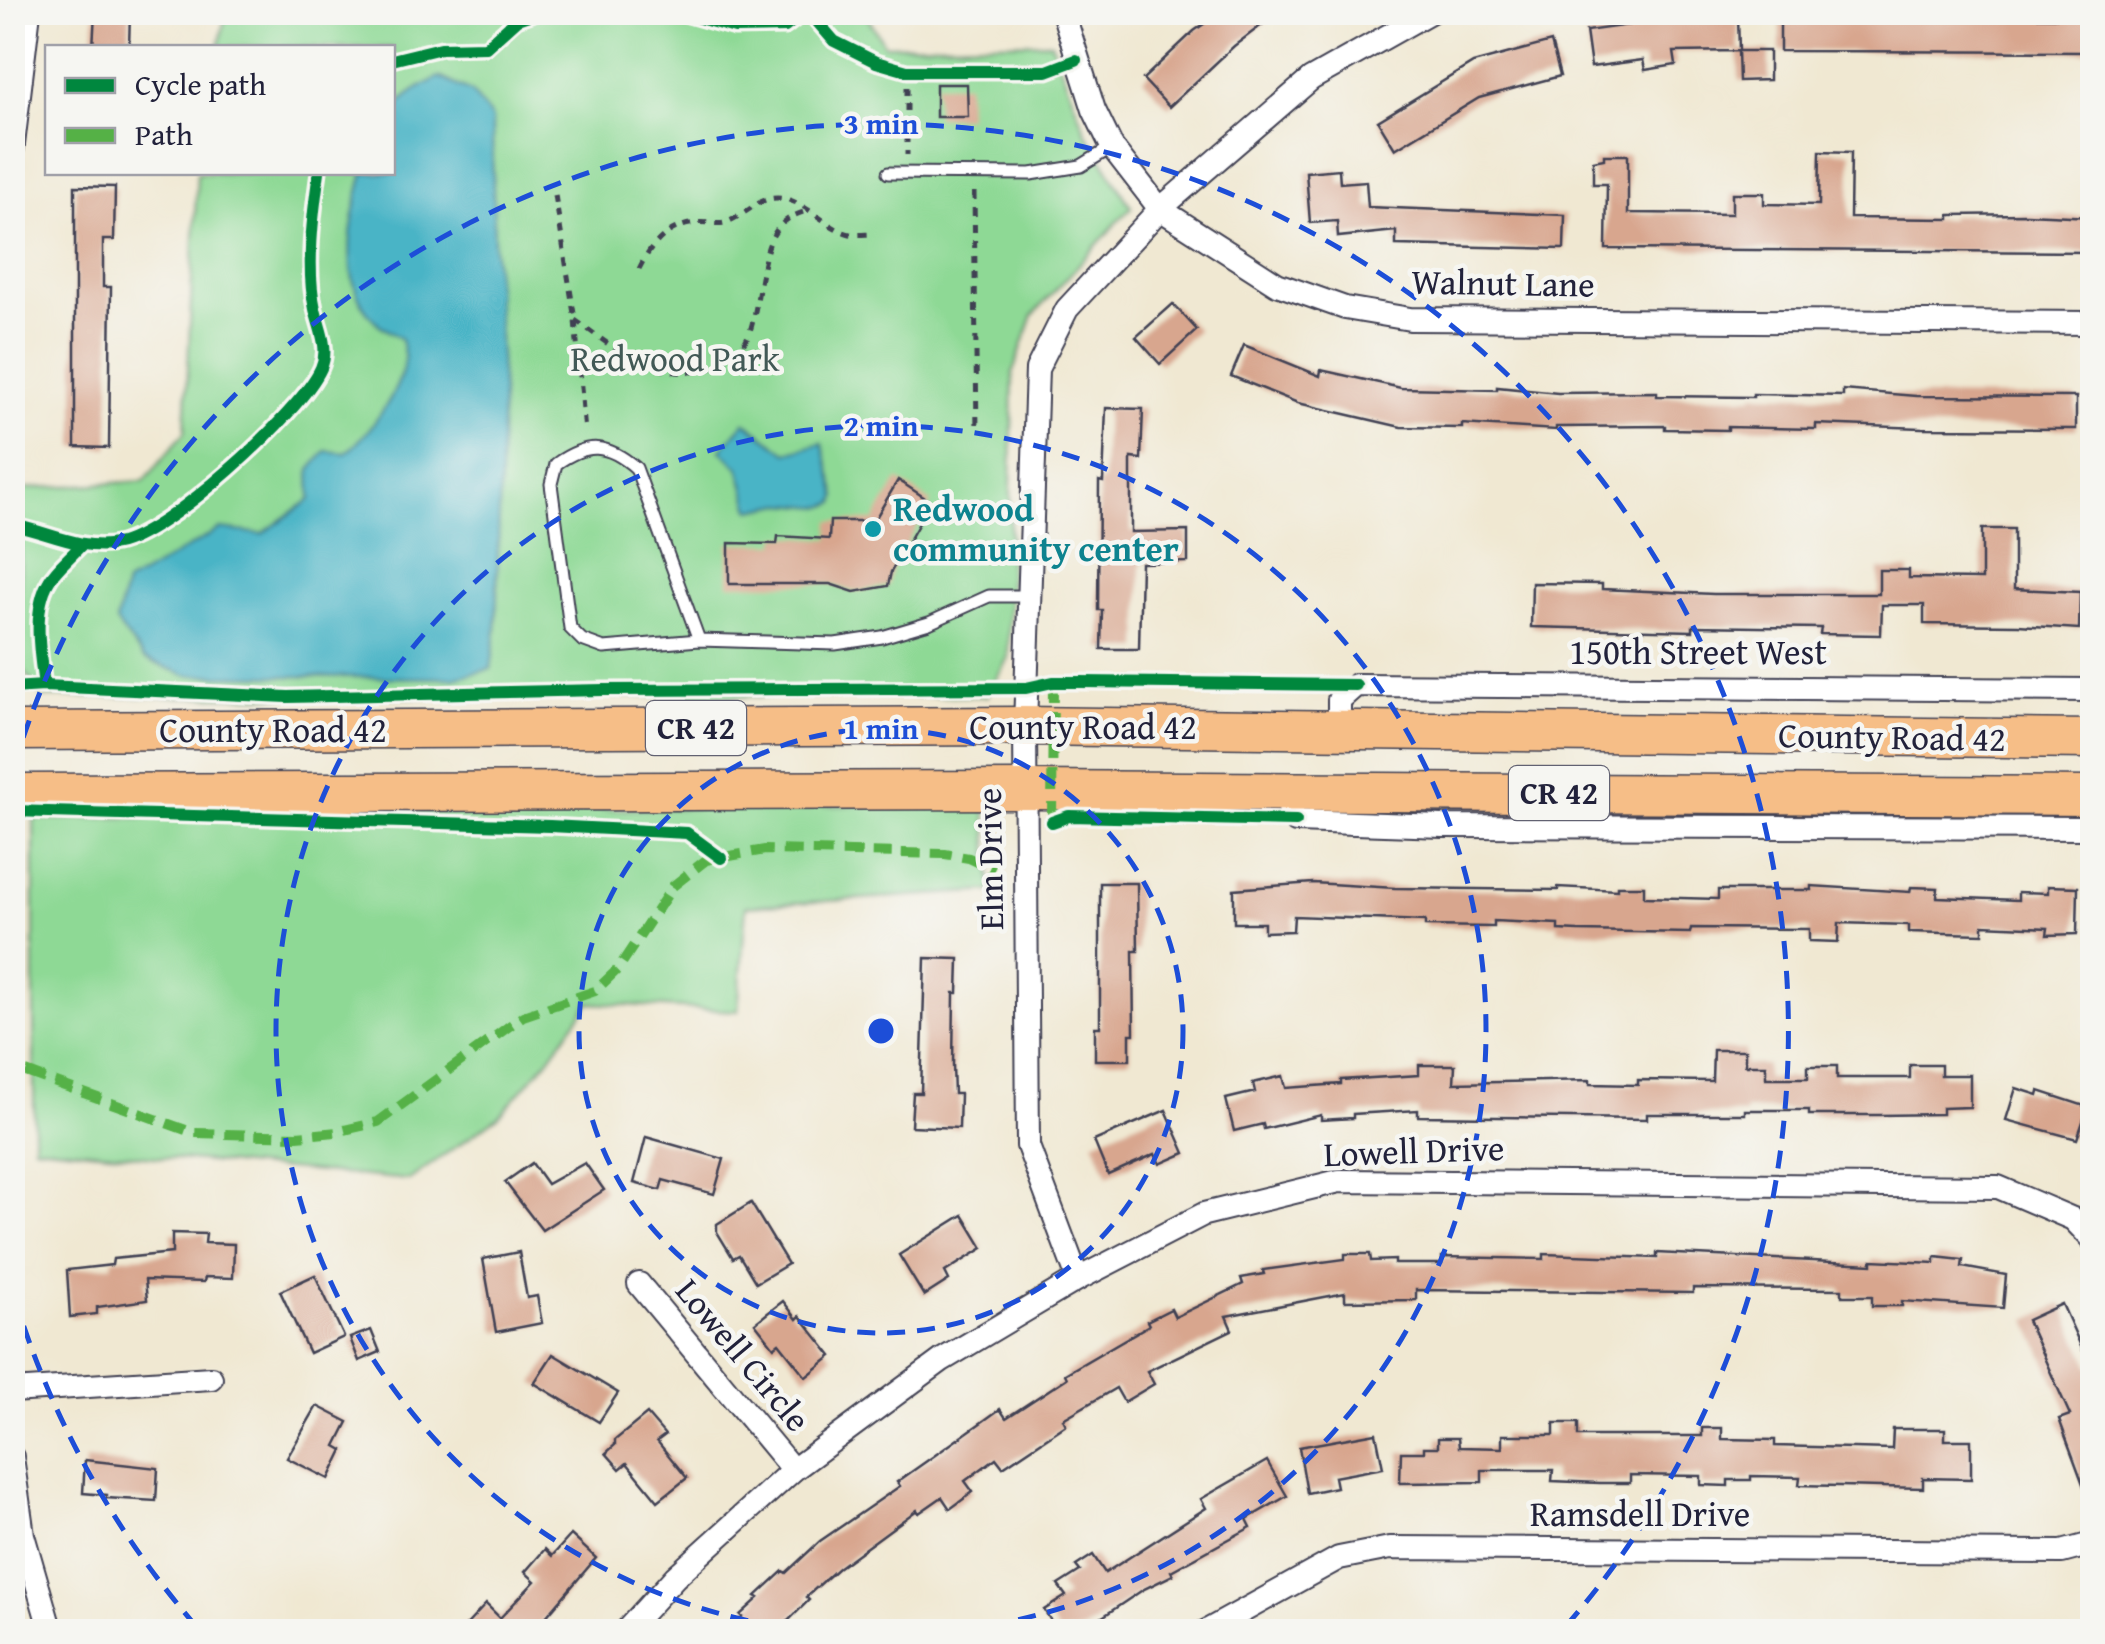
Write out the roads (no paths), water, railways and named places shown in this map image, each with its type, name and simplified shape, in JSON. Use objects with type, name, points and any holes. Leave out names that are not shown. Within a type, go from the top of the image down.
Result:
[{"type":"highway","name":"County Road 42","points":[[12,731],[1024,726],[2092,740]]},
{"type":"highway","name":"County Road 42","points":[[12,793],[1024,790],[2092,796]]},
{"type":"street","points":[[12,153],[29,12]]},
{"type":"street","name":"Walnut Lane","points":[[1063,12],[1094,110],[1112,147],[1160,209],[1277,284],[1345,308],[1410,319],[2092,323]]},
{"type":"street","name":"Elm Drive","points":[[1078,1279],[1028,1146],[1024,726],[1037,369],[1067,309],[1160,209],[1311,79],[1430,12]]},
{"type":"street","name":"150th Street West","points":[[1339,730],[1339,700],[1356,685],[2092,690]]},
{"type":"street","points":[[1282,792],[1296,821],[1462,826],[2092,828]]},
{"type":"street","name":"Lowell Drive","points":[[625,1632],[675,1576],[793,1470],[942,1360],[1078,1279],[1204,1214],[1339,1181],[1998,1187],[2072,1219],[2092,1238]]},
{"type":"street","name":"Lowell Circle","points":[[639,1284],[793,1470]]},
{"type":"street","points":[[12,1391],[210,1378]]},
{"type":"street","points":[[12,1457],[23,1536],[51,1632]]},
{"type":"street","name":"Ramsdell Drive","points":[[1206,1632],[1339,1558],[1390,1548],[2062,1552],[2092,1544]]},
{"type":"lane","points":[[888,173],[1032,174],[1080,166],[1112,147]]},
{"type":"lane","points":[[699,640],[636,468],[622,456],[601,447],[574,452],[556,464],[551,484],[570,628],[582,640],[604,648],[699,640],[835,644],[898,632],[990,596],[1029,596]]},
{"type":"water","points":[[439,77],[471,92],[492,118],[502,391],[496,632],[491,669],[453,678],[186,675],[144,659],[116,622],[126,584],[220,529],[262,534],[311,499],[310,470],[326,451],[346,453],[355,445],[396,387],[404,360],[401,339],[377,323],[362,304],[355,287],[350,249],[364,175],[395,175],[395,111],[407,96]]},
{"type":"water","points":[[745,422],[787,453],[822,443],[837,496],[835,503],[824,507],[783,504],[751,510],[739,467],[721,450]]},
{"type":"place","name":"Redwood community center","points":[[873,529]]},
{"type":"park label","name":"Redwood Park","points":[[675,359]]}]
